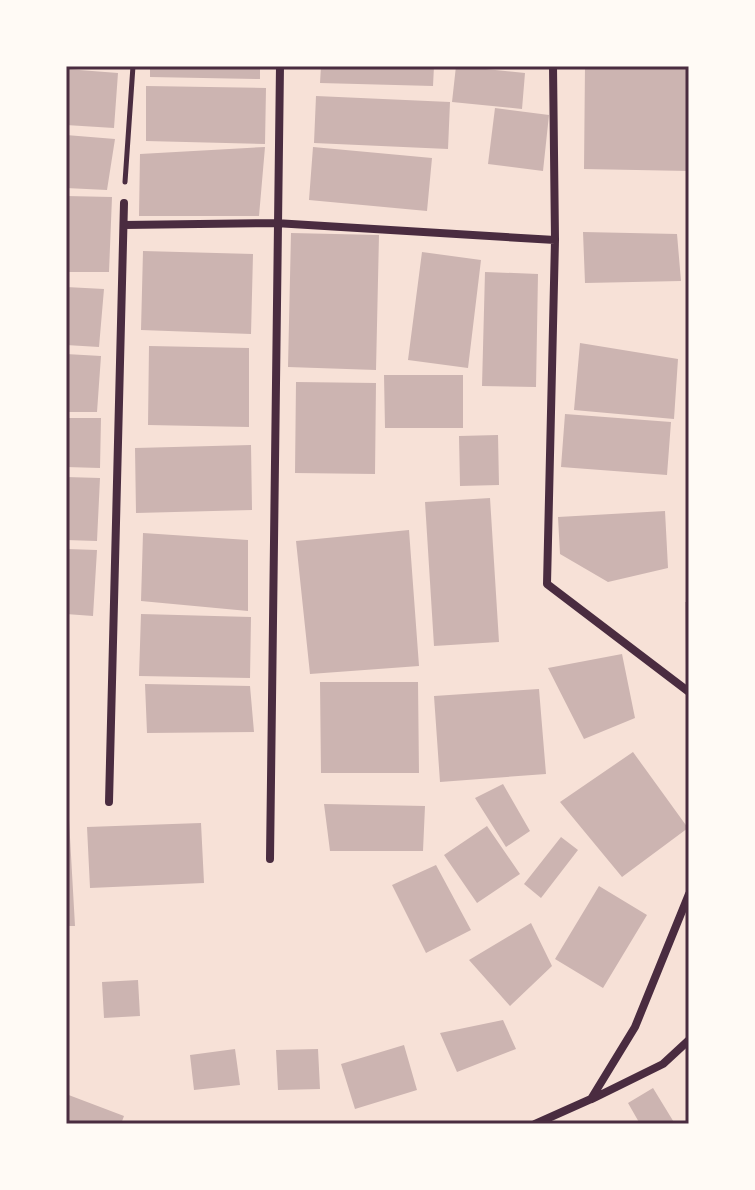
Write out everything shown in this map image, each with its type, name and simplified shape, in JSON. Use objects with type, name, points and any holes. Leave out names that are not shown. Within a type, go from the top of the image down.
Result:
[{"type":"street","points":[[270,859],[275,223],[280,66]]},
{"type":"street","points":[[553,66],[555,240],[547,584],[689,692]]},
{"type":"street","points":[[109,802],[124,203]]},
{"type":"street","points":[[124,225],[275,223],[555,240]]},
{"type":"street","points":[[591,1099],[635,1027],[689,894]]},
{"type":"street","points":[[535,1124],[663,1064],[689,1040]]},
{"type":"path","points":[[124,203],[133,66]]},
{"type":"building","points":[[150,66],[260,66],[260,79],[150,77]]},
{"type":"building","points":[[321,66],[434,66],[433,86],[320,83]]},
{"type":"building","points":[[456,66],[525,73],[522,109],[452,102]]},
{"type":"building","points":[[585,66],[689,69],[689,171],[584,169]]},
{"type":"building","points":[[66,69],[118,73],[114,128],[66,125]]},
{"type":"building","points":[[146,86],[266,88],[265,144],[146,141]]},
{"type":"building","points":[[316,96],[450,102],[448,149],[314,143]]},
{"type":"building","points":[[495,108],[549,115],[543,171],[488,164]]},
{"type":"building","points":[[66,135],[115,139],[107,190],[66,188]]},
{"type":"building","points":[[265,147],[259,216],[139,216],[140,154]]},
{"type":"building","points":[[313,147],[432,158],[427,211],[309,200]]},
{"type":"building","points":[[66,196],[112,197],[109,272],[66,272]]},
{"type":"building","points":[[583,232],[677,234],[681,281],[585,283]]},
{"type":"building","points":[[291,233],[379,235],[376,370],[288,367]]},
{"type":"building","points":[[143,251],[253,254],[251,334],[141,330]]},
{"type":"building","points":[[422,252],[481,260],[468,368],[408,360]]},
{"type":"building","points":[[485,272],[538,274],[536,387],[482,386]]},
{"type":"building","points":[[66,287],[104,289],[99,347],[66,345]]},
{"type":"building","points":[[580,343],[678,359],[674,419],[574,410]]},
{"type":"building","points":[[149,346],[249,348],[249,427],[148,425]]},
{"type":"building","points":[[66,354],[101,356],[97,412],[66,412]]},
{"type":"building","points":[[384,375],[463,375],[463,428],[385,428]]},
{"type":"building","points":[[296,382],[376,383],[375,474],[295,473]]},
{"type":"building","points":[[565,414],[671,422],[667,475],[561,467]]},
{"type":"building","points":[[66,418],[101,418],[100,468],[66,467]]},
{"type":"building","points":[[498,435],[499,485],[460,486],[459,436]]},
{"type":"building","points":[[251,445],[252,510],[136,513],[135,448]]},
{"type":"building","points":[[66,477],[100,478],[97,541],[66,540]]},
{"type":"building","points":[[490,498],[499,642],[434,646],[425,502]]},
{"type":"building","points":[[665,511],[668,568],[608,582],[560,554],[558,517]]},
{"type":"building","points":[[409,530],[419,666],[310,674],[296,541]]},
{"type":"building","points":[[143,533],[248,540],[248,611],[141,601]]},
{"type":"building","points":[[66,549],[97,550],[93,616],[66,614]]},
{"type":"building","points":[[685,602],[689,602],[689,665],[686,665]]},
{"type":"building","points":[[141,614],[251,617],[250,678],[139,676]]},
{"type":"building","points":[[622,654],[635,718],[584,739],[548,668]]},
{"type":"building","points":[[320,682],[418,682],[419,773],[321,773]]},
{"type":"building","points":[[145,684],[250,686],[254,732],[147,733]]},
{"type":"building","points":[[539,689],[546,774],[440,782],[434,696]]},
{"type":"building","points":[[633,752],[688,828],[622,877],[560,802]]},
{"type":"building","points":[[503,784],[530,831],[506,847],[475,798]]},
{"type":"building","points":[[324,804],[425,806],[423,851],[330,851]]},
{"type":"building","points":[[66,820],[69,820],[75,926],[66,926]]},
{"type":"building","points":[[201,823],[204,883],[90,888],[87,827]]},
{"type":"building","points":[[487,826],[520,874],[477,903],[444,855]]},
{"type":"building","points":[[561,837],[578,850],[541,898],[524,884]]},
{"type":"building","points":[[436,865],[471,930],[426,953],[392,885]]},
{"type":"building","points":[[599,886],[647,915],[603,988],[555,959]]},
{"type":"building","points":[[531,923],[552,966],[510,1006],[469,960]]},
{"type":"building","points":[[138,980],[140,1016],[104,1018],[102,982]]},
{"type":"building","points":[[503,1020],[516,1049],[457,1072],[440,1033]]},
{"type":"building","points":[[404,1045],[417,1090],[355,1109],[341,1064]]},
{"type":"building","points":[[235,1049],[240,1085],[194,1090],[190,1055]]},
{"type":"building","points":[[318,1049],[320,1089],[278,1090],[276,1050]]},
{"type":"building","points":[[653,1088],[675,1124],[640,1124],[628,1103]]},
{"type":"building","points":[[66,1094],[124,1116],[121,1124],[66,1124]]}]
